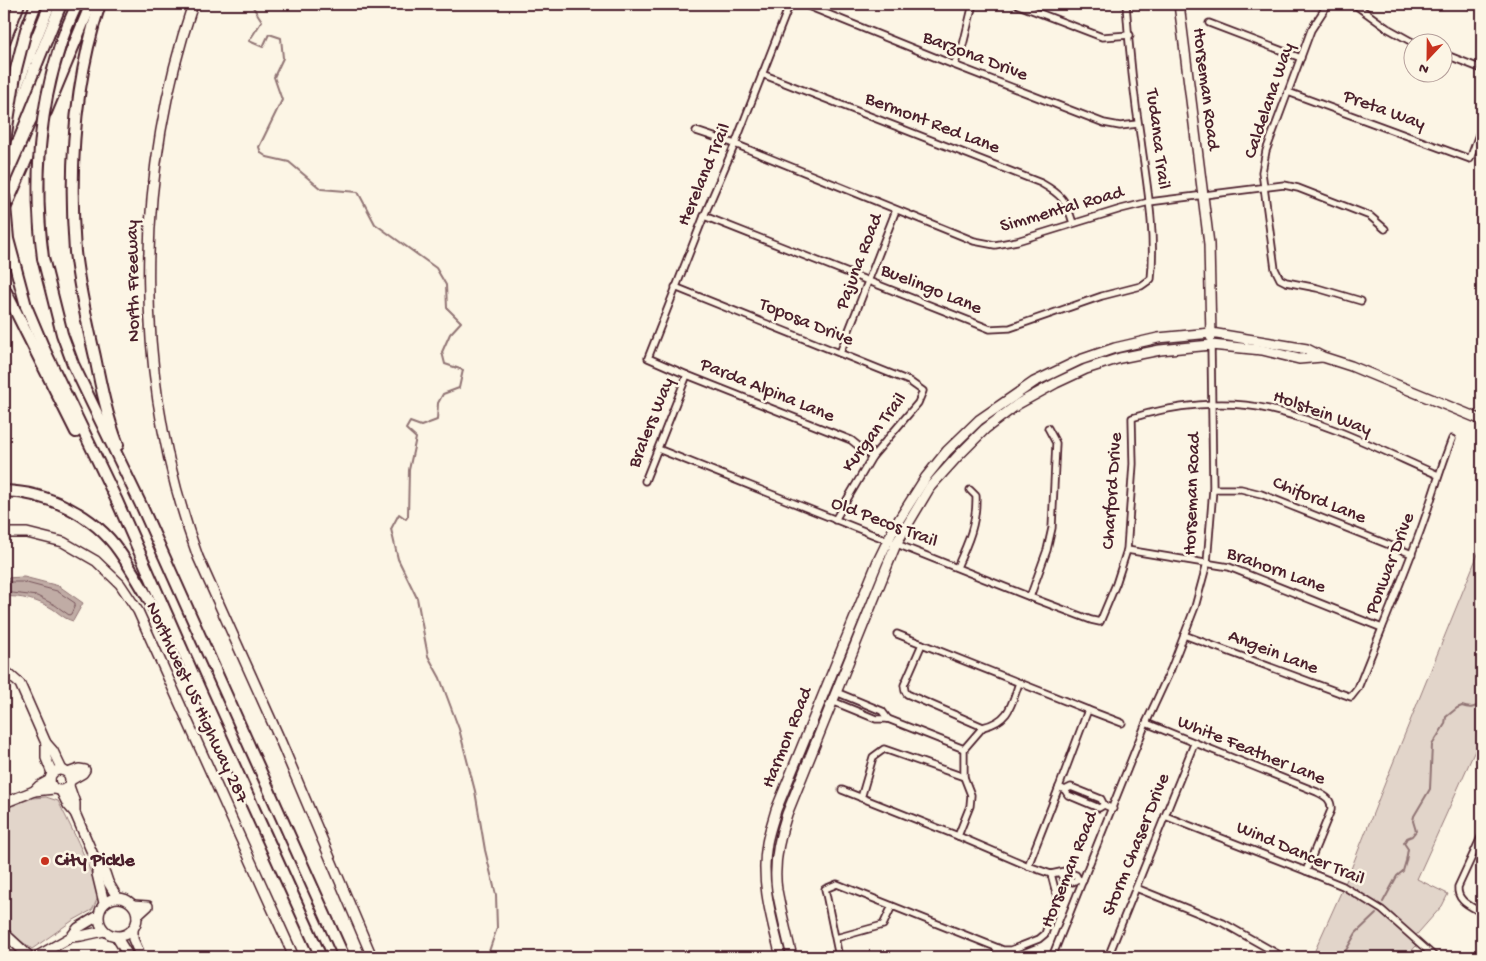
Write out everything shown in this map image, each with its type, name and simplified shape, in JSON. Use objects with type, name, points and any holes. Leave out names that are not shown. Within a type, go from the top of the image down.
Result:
[{"type":"highway","points":[[4,42],[19,4]]},
{"type":"highway","points":[[4,166],[4,147],[16,69],[26,30],[36,4]]},
{"type":"highway","points":[[4,118],[50,4]]},
{"type":"highway","points":[[4,145],[61,4]]},
{"type":"highway","points":[[77,4],[60,45],[51,76],[39,156],[39,221],[43,258],[62,334],[73,364],[142,507],[344,957]]},
{"type":"highway","points":[[4,212],[34,144],[90,4]]},
{"type":"highway","points":[[100,4],[88,48],[77,110],[73,172],[75,252],[82,303],[107,416],[142,507]]},
{"type":"highway","points":[[4,195],[8,239],[26,306],[322,957]]},
{"type":"highway","points":[[4,288],[98,475],[129,529]]},
{"type":"highway","points":[[4,491],[33,495],[52,501],[82,517],[101,531],[118,550],[194,676]]},
{"type":"street","name":"North Freeway","points":[[193,4],[167,95],[155,166],[149,242],[149,315],[154,372],[169,459],[184,516],[198,557],[281,742],[372,957]]},
{"type":"street","name":"Hereland Trail","points":[[648,358],[675,287],[735,144],[786,10],[791,4]]},
{"type":"street","name":"Barzona Drive","points":[[803,4],[1104,123],[1120,126],[1138,124]]},
{"type":"street","points":[[954,65],[963,45],[972,4]]},
{"type":"street","points":[[1016,4],[1102,37],[1130,35]]},
{"type":"street","name":"Tudanca Trail","points":[[1126,4],[1138,124],[1149,202],[1153,263],[1151,279]]},
{"type":"street","name":"Horseman Road","points":[[1052,957],[1081,880],[1171,669],[1195,607],[1207,563],[1213,488],[1208,244],[1179,4]]},
{"type":"street","name":"Caldelana Way","points":[[1328,4],[1312,30],[1300,58],[1263,160],[1262,172],[1275,269],[1280,279],[1361,300]]},
{"type":"street","points":[[1354,4],[1387,28],[1404,37]]},
{"type":"street","points":[[1209,23],[1300,58]]},
{"type":"street","points":[[1454,58],[1482,69]]},
{"type":"street","name":"Bermont Red Lane","points":[[762,74],[1041,182],[1058,193],[1068,208],[1073,224]]},
{"type":"street","name":"Preta Way","points":[[1288,92],[1470,159],[1482,126]]},
{"type":"street","name":"Simmental Road","points":[[696,131],[735,144],[974,241],[995,245],[1017,241],[1149,202],[1284,186],[1298,188],[1370,216],[1385,229]]},
{"type":"street","name":"Pajuna Road","points":[[840,353],[896,210]]},
{"type":"street","name":"Buelingo Lane","points":[[704,216],[990,329],[1010,328],[1102,296],[1141,286],[1151,279]]},
{"type":"street","name":"Toposa Drive","points":[[675,287],[909,381],[923,391]]},
{"type":"street","points":[[891,542],[926,477],[948,451],[979,420],[1034,382],[1080,360],[1115,348],[1158,338],[1211,333],[1307,349],[1482,420]]},
{"type":"street","points":[[891,542],[930,487],[985,429],[1018,404],[1086,369],[1120,358],[1160,350],[1211,345],[1262,350],[1299,359],[1323,357]]},
{"type":"street","name":"Parda Alpina Lane","points":[[648,358],[851,440],[872,457]]},
{"type":"street","name":"Bralers Way","points":[[645,481],[687,375]]},
{"type":"street","name":"Kurgan Trail","points":[[835,520],[872,457],[918,404],[923,391]]},
{"type":"street","name":"Holstein Way","points":[[1132,418],[1152,411],[1212,405],[1246,405],[1268,409],[1319,424],[1438,475]]},
{"type":"street","name":"Charford Drive","points":[[1100,622],[1116,584],[1126,550],[1133,464],[1132,418]]},
{"type":"street","points":[[1030,596],[1047,550],[1052,528],[1056,443],[1048,428]]},
{"type":"street","name":"Ponwar Drive","points":[[1351,697],[1358,688],[1412,554],[1452,439]]},
{"type":"street","name":"Old Pecos Trail","points":[[658,448],[835,520],[1100,622]]},
{"type":"street","name":"Chiford Lane","points":[[1213,488],[1241,489],[1260,494],[1412,554]]},
{"type":"street","points":[[956,567],[968,542],[976,512],[976,496],[970,490]]},
{"type":"street","name":"Northwest US Highway 287","points":[[4,533],[27,533],[63,542],[96,561],[120,584],[138,611],[294,957]]},
{"type":"street","name":"Harmon Road","points":[[792,957],[777,888],[776,865],[779,839],[891,542]]},
{"type":"street","name":"Harmon Road","points":[[781,957],[767,898],[764,867],[767,843],[776,810],[891,542]]},
{"type":"street","name":"Brahorn Lane","points":[[1126,550],[1228,566],[1382,628]]},
{"type":"street","points":[[897,634],[1122,723]]},
{"type":"street","name":"Angein Lane","points":[[1184,635],[1351,697]]},
{"type":"street","points":[[922,644],[904,686],[904,691],[982,727],[996,724],[1004,717],[1019,683]]},
{"type":"street","points":[[4,670],[20,684],[46,743],[53,751],[64,781],[68,805],[75,813],[97,864],[105,873],[108,882],[118,897]]},
{"type":"street","points":[[836,692],[882,711],[888,719]]},
{"type":"street","points":[[832,701],[876,719],[888,719],[964,750]]},
{"type":"street","points":[[1028,866],[1062,788],[1088,710]]},
{"type":"street","name":"White Feather Lane","points":[[1146,724],[1317,792],[1330,800],[1332,804],[1331,810],[1306,870]]},
{"type":"street","points":[[958,836],[971,796],[964,777],[964,750],[982,727]]},
{"type":"street","points":[[46,743],[46,758],[51,776]]},
{"type":"street","name":"Storm Chaser Drive","points":[[1108,957],[1194,744]]},
{"type":"street","points":[[861,798],[873,756],[884,749],[964,777]]},
{"type":"street","points":[[34,791],[55,771],[64,781]]},
{"type":"street","points":[[51,776],[64,781]]},
{"type":"street","points":[[4,803],[64,781]]},
{"type":"street","points":[[1062,788],[1068,795],[1098,808],[1104,805],[1113,808]]},
{"type":"street","points":[[842,790],[1028,866],[1051,874],[1065,871],[1076,875],[1081,880]]},
{"type":"street","name":"Wind Dancer Trail","points":[[1165,816],[1343,886],[1382,910],[1435,957]]},
{"type":"street","points":[[1482,835],[1458,887],[1457,894],[1462,901],[1482,912]]},
{"type":"street","points":[[97,864],[97,874],[104,903]]},
{"type":"street","points":[[839,957],[826,889],[837,884],[1003,950],[1011,950],[1039,939],[1045,934],[1057,897],[1051,874]]},
{"type":"street","points":[[1136,888],[1223,924],[1283,957]]},
{"type":"street","points":[[104,931],[98,916],[99,910],[104,903],[112,898],[118,897],[129,901],[133,905],[137,916]]},
{"type":"street","points":[[133,905],[148,906],[137,916],[134,928],[133,939],[140,957]]},
{"type":"street","points":[[836,938],[883,925],[892,906]]},
{"type":"street","points":[[36,957],[71,937],[78,928],[98,916]]},
{"type":"street","points":[[71,937],[104,931],[116,936],[123,935],[134,928]]},
{"type":"street","points":[[4,933],[30,957]]},
{"type":"street","points":[[116,936],[129,957]]},
{"type":"street","points":[[994,957],[998,948]]},
{"type":"shaded area","points":[[1482,544],[1482,735],[1417,879],[1448,894],[1442,906],[1411,941],[1416,946],[1406,957],[1312,957],[1347,879]]},
{"type":"shaded area","name":"City Pickle","points":[[46,797],[58,801],[75,835],[93,879],[97,899],[92,910],[72,921],[32,949],[10,933],[4,924],[4,809],[32,798]]},
{"type":"water","points":[[24,577],[59,586],[83,603],[73,621],[36,601],[4,597],[4,578]]},
{"type":"waterway","points":[[251,4],[262,21],[249,41],[263,47],[269,34],[281,38],[283,58],[274,77],[282,100],[259,147],[261,153],[267,157],[289,162],[321,189],[358,192],[375,224],[436,268],[446,285],[447,308],[461,322],[450,334],[442,352],[445,364],[463,370],[459,388],[443,394],[438,403],[437,420],[421,426],[410,422],[406,429],[416,438],[409,470],[408,516],[406,519],[399,514],[391,529],[398,559],[417,598],[428,656],[440,678],[459,729],[475,791],[485,850],[496,895],[497,928],[487,957]]},
{"type":"waterway","points":[[1482,672],[1479,676],[1482,690]]},
{"type":"waterway","points":[[1383,902],[1397,876],[1403,871],[1408,849],[1404,843],[1416,831],[1413,821],[1414,816],[1430,789],[1432,745],[1445,724],[1446,717],[1462,706],[1472,708],[1482,703]]},
{"type":"waterway","points":[[1342,957],[1356,933],[1376,914]]},
{"type":"place","name":"City Pickle","points":[[45,861]]}]
